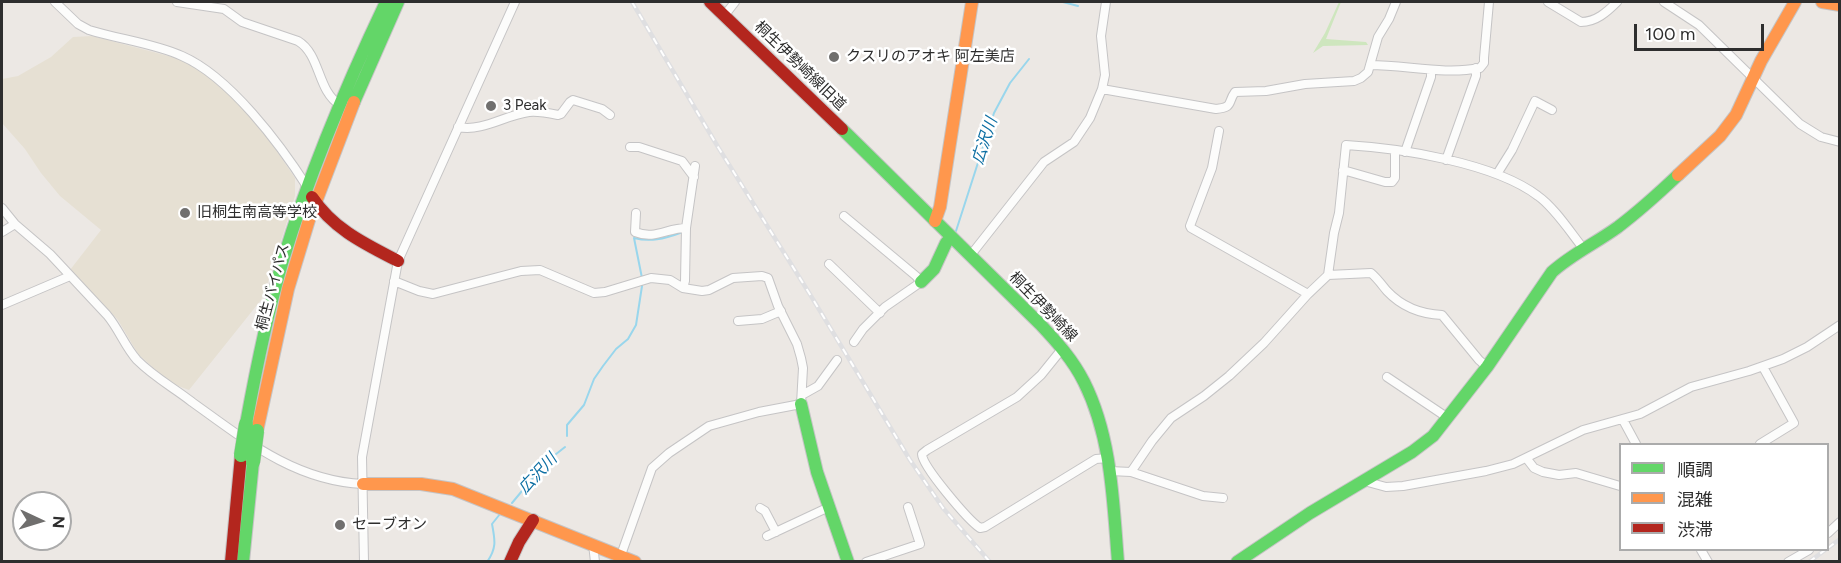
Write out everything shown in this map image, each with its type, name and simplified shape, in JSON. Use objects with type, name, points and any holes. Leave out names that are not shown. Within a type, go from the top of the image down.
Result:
[{"type":"main road","name":"桐生バイパス","points":[[231,561],[251,428],[254,379],[273,295],[300,207],[340,105],[386,2]]},
{"type":"main road","name":"桐生バイパス","points":[[251,428],[267,377],[288,289],[315,202],[359,90],[398,2]]},
{"type":"main road","name":"桐生伊勢崎線旧道","points":[[710,2],[842,129]]},
{"type":"main road","points":[[935,221],[940,207],[972,2]]},
{"type":"main road","points":[[1236,561],[1310,513],[1412,452],[1433,436],[1487,367],[1552,272],[1565,260],[1616,228],[1652,201],[1720,136],[1736,115],[1753,78],[1795,2]]},
{"type":"main road","points":[[1822,2],[1839,5]]},
{"type":"main road","name":"桐生伊勢崎線","points":[[842,129],[1040,324],[1079,373],[1093,401],[1106,446],[1118,561]]},
{"type":"main road","points":[[308,188],[315,202],[338,226],[398,261]]},
{"type":"main road","points":[[921,282],[934,269],[951,237]]},
{"type":"main road","points":[[801,400],[817,472],[848,561]]},
{"type":"main road","name":"桐生バイパス","points":[[243,561],[247,458]]},
{"type":"main road","points":[[363,484],[417,483],[461,492],[635,561]]},
{"type":"main road","points":[[510,561],[533,520]]},
{"type":"street","points":[[55,2],[78,24],[89,30],[175,53],[199,64],[241,100],[278,145],[308,188]]},
{"type":"street","points":[[177,2],[225,5],[242,22],[298,41],[311,54],[328,93],[340,105]]},
{"type":"street","points":[[364,561],[363,449],[398,261],[515,2]]},
{"type":"street","points":[[724,16],[735,2]]},
{"type":"street","points":[[970,256],[1044,162],[1074,142],[1090,118],[1105,75],[1101,36],[1106,2]]},
{"type":"street","points":[[1102,88],[1216,109],[1230,105],[1235,92],[1266,91],[1305,84],[1354,81],[1364,75],[1370,66],[1378,37],[1396,2]]},
{"type":"street","points":[[1370,66],[1383,65],[1449,71],[1480,68],[1484,63],[1489,2]]},
{"type":"street","points":[[1548,2],[1581,22],[1601,16],[1617,2]]},
{"type":"street","points":[[1664,2],[1700,25],[1800,124],[1821,137],[1839,142]]},
{"type":"street","points":[[1446,160],[1476,76],[1476,68]]},
{"type":"street","points":[[1405,152],[1431,77],[1431,70]]},
{"type":"street","points":[[458,127],[492,124],[512,115],[529,112],[558,115],[573,100],[602,109],[610,115]]},
{"type":"street","points":[[1497,174],[1512,150],[1535,101],[1552,110]]},
{"type":"street","points":[[1219,131],[1212,168],[1190,225],[1191,228],[1308,294]]},
{"type":"street","points":[[1131,472],[1171,418],[1229,376],[1264,343],[1328,275],[1339,213],[1346,145],[1405,152],[1497,174],[1539,196],[1583,248]]},
{"type":"street","points":[[630,147],[639,147],[682,161],[694,177]]},
{"type":"street","points":[[1343,170],[1392,182],[1395,178],[1395,151]]},
{"type":"street","points":[[683,288],[686,228],[695,166]]},
{"type":"street","points":[[2,208],[15,224],[50,254],[114,324],[133,355],[165,385],[188,398],[233,433],[265,454],[328,480],[363,484]]},
{"type":"street","points":[[636,213],[635,232],[641,234],[653,236],[678,228],[686,228]]},
{"type":"street","points":[[844,216],[921,282],[893,300],[863,329],[854,342]]},
{"type":"street","points":[[2,232],[15,224]]},
{"type":"street","points":[[829,264],[880,313]]},
{"type":"street","points":[[394,281],[433,294],[521,271],[540,270],[594,293],[651,279],[670,280],[683,288],[702,291],[733,278],[766,276],[797,344],[801,358],[803,368],[801,400]]},
{"type":"street","points":[[1328,275],[1371,273],[1392,297],[1405,306],[1424,313],[1442,315],[1487,367]]},
{"type":"street","points":[[2,305],[70,276]]},
{"type":"street","points":[[738,321],[762,319],[781,311]]},
{"type":"street","points":[[1364,481],[1386,487],[1408,486],[1494,470],[1527,459],[1582,430],[1640,414],[1691,387],[1783,359],[1807,347],[1839,325]]},
{"type":"street","points":[[1062,349],[1041,375],[1017,397],[922,454],[922,459],[936,480],[980,528],[985,528],[1096,459],[1203,496],[1223,498]]},
{"type":"street","points":[[621,555],[652,468],[669,453],[709,426],[801,400],[818,386],[837,360]]},
{"type":"street","points":[[1762,367],[1794,423],[1762,443]]},
{"type":"street","points":[[1387,377],[1448,418]]},
{"type":"street","points":[[1623,420],[1635,443]]},
{"type":"street","points":[[1527,459],[1534,468],[1543,472],[1559,475],[1576,473],[1619,486]]},
{"type":"street","points":[[767,536],[829,507]]},
{"type":"street","points":[[866,561],[920,544],[908,507]]},
{"type":"street","points":[[760,508],[765,511],[776,532]]},
{"type":"street","points":[[593,544],[596,561]]},
{"type":"street","points":[[1788,561],[1806,551]]},
{"type":"shaded area","name":"旧桐生南高等学校","points":[[92,36],[180,59],[197,68],[240,103],[266,135],[295,178],[295,196],[261,300],[189,390],[170,383],[138,354],[118,320],[70,270],[101,230],[60,196],[25,149],[2,123],[2,79],[18,76],[51,57],[73,37]]},
{"type":"green space","points":[[1341,2],[1326,39],[1366,42],[1368,45],[1323,46],[1313,53],[1325,33]]},
{"type":"waterway","points":[[1063,2],[1078,6]]},
{"type":"waterway","name":"広沢川","points":[[956,231],[994,113],[1010,83],[1029,59]]},
{"type":"waterway","points":[[642,278],[634,238],[657,239],[680,233]]},
{"type":"waterway","points":[[567,436],[567,425],[584,405],[594,379],[616,349],[628,339],[636,325],[642,286]]},
{"type":"waterway","name":"広沢川","points":[[512,503],[546,462],[565,447]]},
{"type":"waterway","name":"広沢川","points":[[487,562],[494,544],[492,524],[500,514]]},
{"type":"railway","points":[[632,2],[910,460],[943,508],[990,562]]},
{"type":"railway","points":[[1829,547],[1840,539]]},
{"type":"railway","points":[[1809,562],[1824,551]]},
{"type":"traffic: fast","points":[[246,424],[267,321],[294,227],[330,129],[386,2]]},
{"type":"traffic: fast","points":[[354,102],[398,2]]},
{"type":"traffic: fast","points":[[842,129],[1040,324],[1075,366],[1093,403],[1106,448],[1118,562]]},
{"type":"traffic: fast","points":[[1237,562],[1310,513],[1412,452],[1433,436],[1487,367],[1552,272],[1618,227],[1678,175]]},
{"type":"traffic: fast","points":[[921,282],[934,269],[951,237]]},
{"type":"traffic: fast","points":[[801,404],[817,472],[848,562]]},
{"type":"traffic: fast","points":[[241,455],[246,424]]},
{"type":"traffic: fast","points":[[253,462],[257,431]]},
{"type":"traffic: fast","points":[[243,562],[253,462]]},
{"type":"traffic: slow","points":[[935,221],[940,207],[972,2]]},
{"type":"traffic: slow","points":[[1678,175],[1720,136],[1736,115],[1761,61],[1795,2]]},
{"type":"traffic: slow","points":[[1822,2],[1840,5]]},
{"type":"traffic: slow","points":[[257,431],[288,289],[309,220],[354,102]]},
{"type":"traffic: slow","points":[[363,484],[421,484],[453,489],[635,562]]},
{"type":"traffic: jam","points":[[710,2],[842,129]]},
{"type":"traffic: jam","points":[[312,197],[340,227],[362,242],[398,261]]},
{"type":"traffic: jam","points":[[231,562],[241,455]]},
{"type":"traffic: jam","points":[[510,562],[533,520]]},
{"type":"place","name":"クスリのアオキ 阿左美店","points":[[834,57]]},
{"type":"place","name":"3 Peak","points":[[491,106]]},
{"type":"place","name":"旧桐生南高等学校","points":[[185,213]]},
{"type":"place","name":"セーブオン","points":[[340,525]]}]
